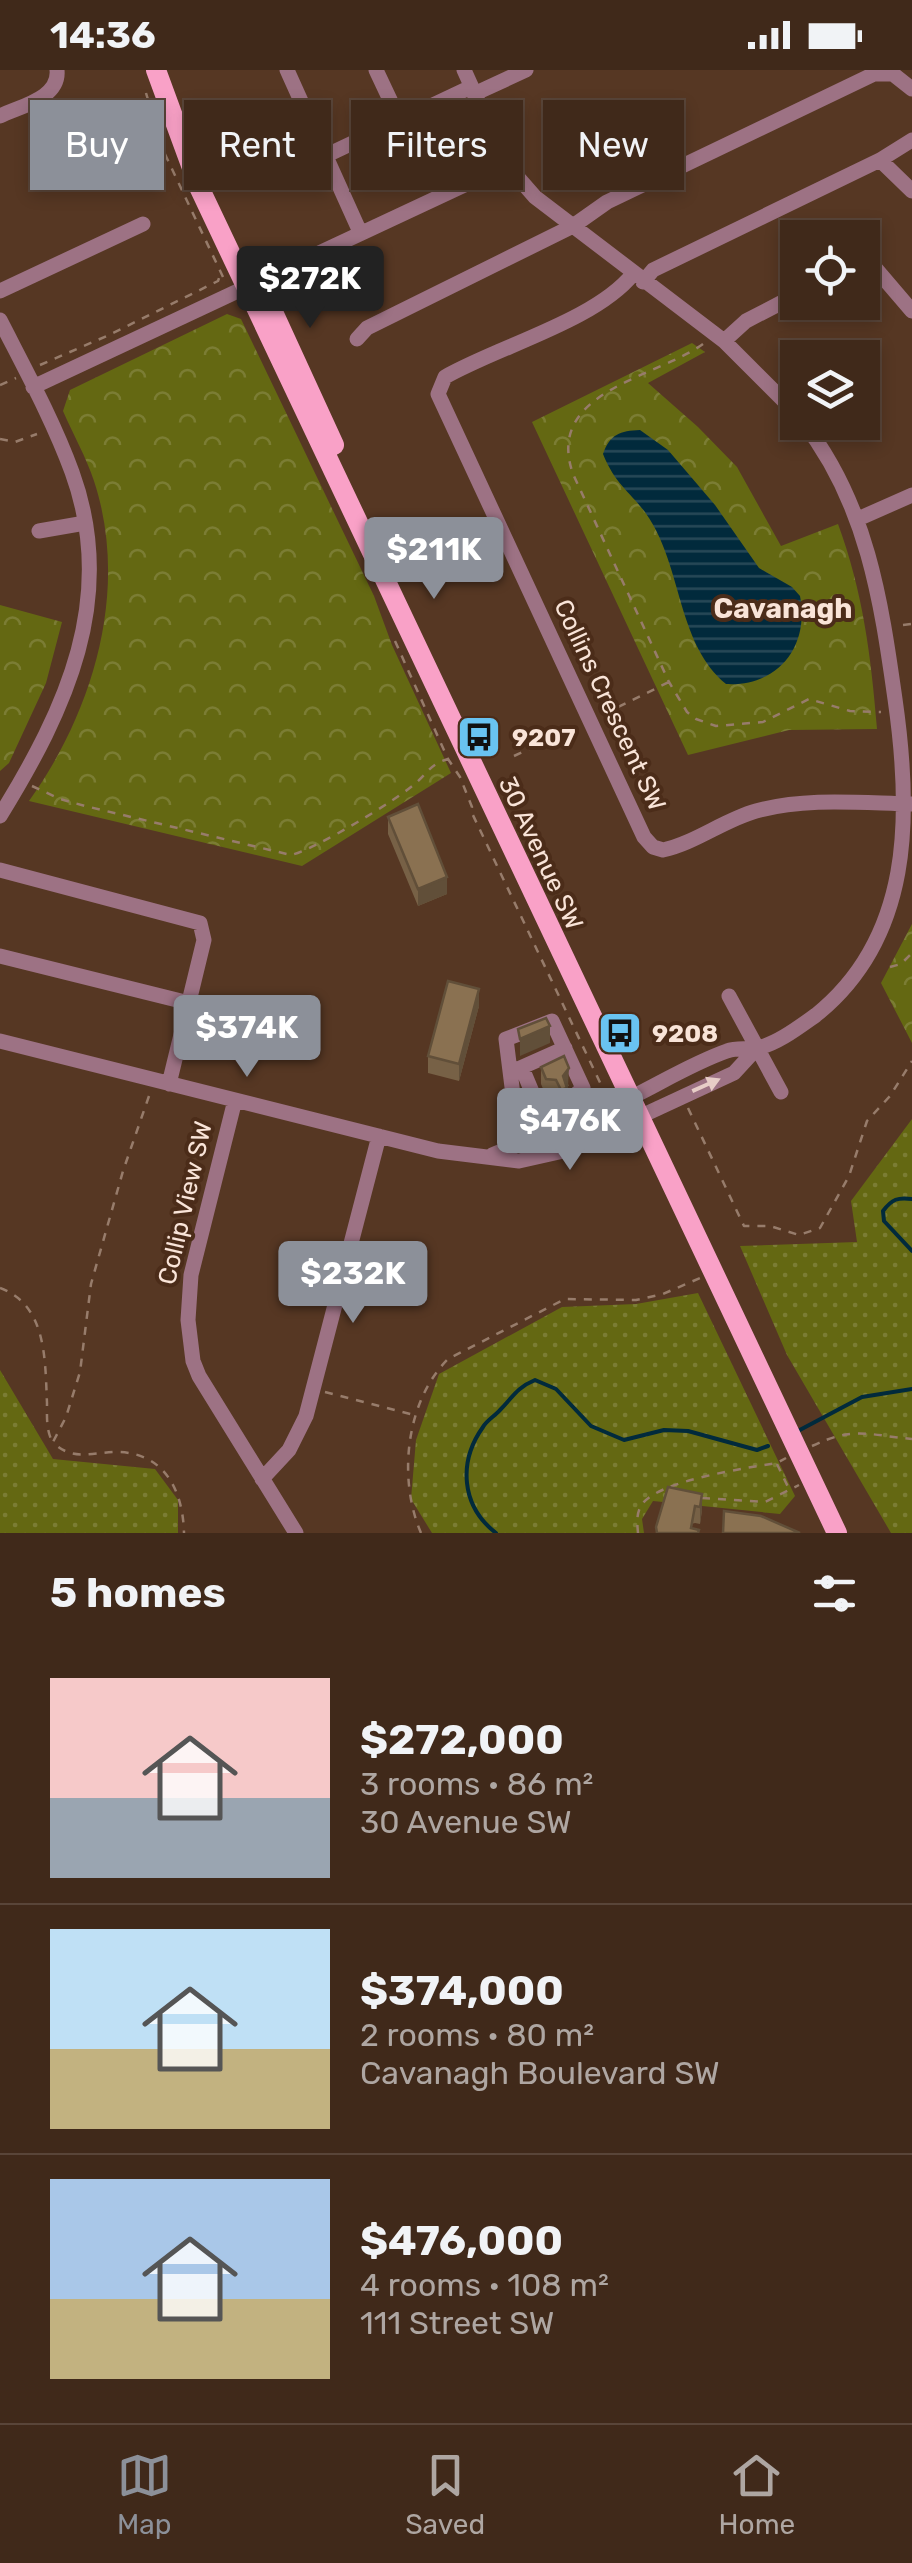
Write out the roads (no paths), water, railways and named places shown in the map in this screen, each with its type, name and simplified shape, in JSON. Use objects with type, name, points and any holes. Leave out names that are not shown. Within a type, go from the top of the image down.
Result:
[{"type":"main road","name":"30 Avenue SW","points":[[158,70],[184,153],[252,284],[742,1327],[804,1480],[837,1533]]},
{"type":"street","points":[[0,116],[50,92],[56,84],[57,70]]},
{"type":"street","points":[[287,70],[300,100]]},
{"type":"street","points":[[376,70],[390,100]]},
{"type":"street","points":[[464,70],[476,100]]},
{"type":"street","points":[[450,100],[526,70]]},
{"type":"street","points":[[357,339],[366,328],[572,226],[606,202],[874,74],[893,74],[912,89]]},
{"type":"street","points":[[638,278],[880,160],[912,140]]},
{"type":"street","points":[[880,160],[912,191]]},
{"type":"street","points":[[331,169],[360,232]]},
{"type":"street","points":[[523,183],[638,278],[724,341],[780,397]]},
{"type":"street","points":[[33,386],[452,190]]},
{"type":"street","points":[[0,291],[144,224]]},
{"type":"street","points":[[880,274],[912,311]]},
{"type":"street","name":"Collins Crescent SW","points":[[638,278],[595,305],[452,373],[441,382],[438,394],[644,836],[652,847],[663,850],[728,820],[771,807],[816,803],[909,804]]},
{"type":"street","points":[[724,341],[746,320],[780,303]]},
{"type":"street","points":[[0,320],[72,471],[85,523],[90,581],[72,674],[45,739],[0,816]]},
{"type":"street","points":[[0,1041],[454,1154],[492,1155],[734,1072],[758,1048],[825,1009],[842,996],[873,958],[894,919],[903,892],[909,804],[870,552],[836,471],[816,440]]},
{"type":"street","points":[[858,519],[912,495]]},
{"type":"street","points":[[40,531],[85,523]]},
{"type":"street","points":[[0,870],[200,923],[204,940],[169,1084]]},
{"type":"street","points":[[0,956],[188,1003]]},
{"type":"street","points":[[729,996],[781,1092]]},
{"type":"street","points":[[530,1048],[583,1088],[574,1096]]},
{"type":"street","points":[[530,1048],[545,1108],[520,1117],[515,1112],[530,1048]]},
{"type":"street","points":[[638,1106],[726,1051],[758,1048]]},
{"type":"street","name":"Collip View SW","points":[[235,1100],[192,1275],[188,1332],[199,1376],[296,1533]]},
{"type":"street","points":[[262,1479],[278,1464],[299,1432],[314,1389],[378,1136]]},
{"type":"water","points":[[640,430],[668,450],[715,505],[759,568],[800,596],[800,632],[794,647],[786,660],[760,679],[726,684],[711,668],[690,629],[670,564],[652,523],[608,466],[603,454],[609,442],[621,433]]},
{"type":"waterway","points":[[912,1199],[896,1200],[883,1211],[884,1221],[912,1251]]},
{"type":"waterway","points":[[496,1533],[484,1522],[470,1497],[470,1455],[487,1422],[519,1390],[535,1380],[556,1389],[591,1426],[624,1440],[664,1430],[688,1431],[757,1450],[768,1446]]},
{"type":"waterway","points":[[796,1432],[862,1397],[912,1389]]},
{"type":"place","name":"9207","points":[[479,737]]},
{"type":"place","name":"9208","points":[[620,1033]]},
{"type":"district","name":"Cavanagh","points":[[783,608]]}]
